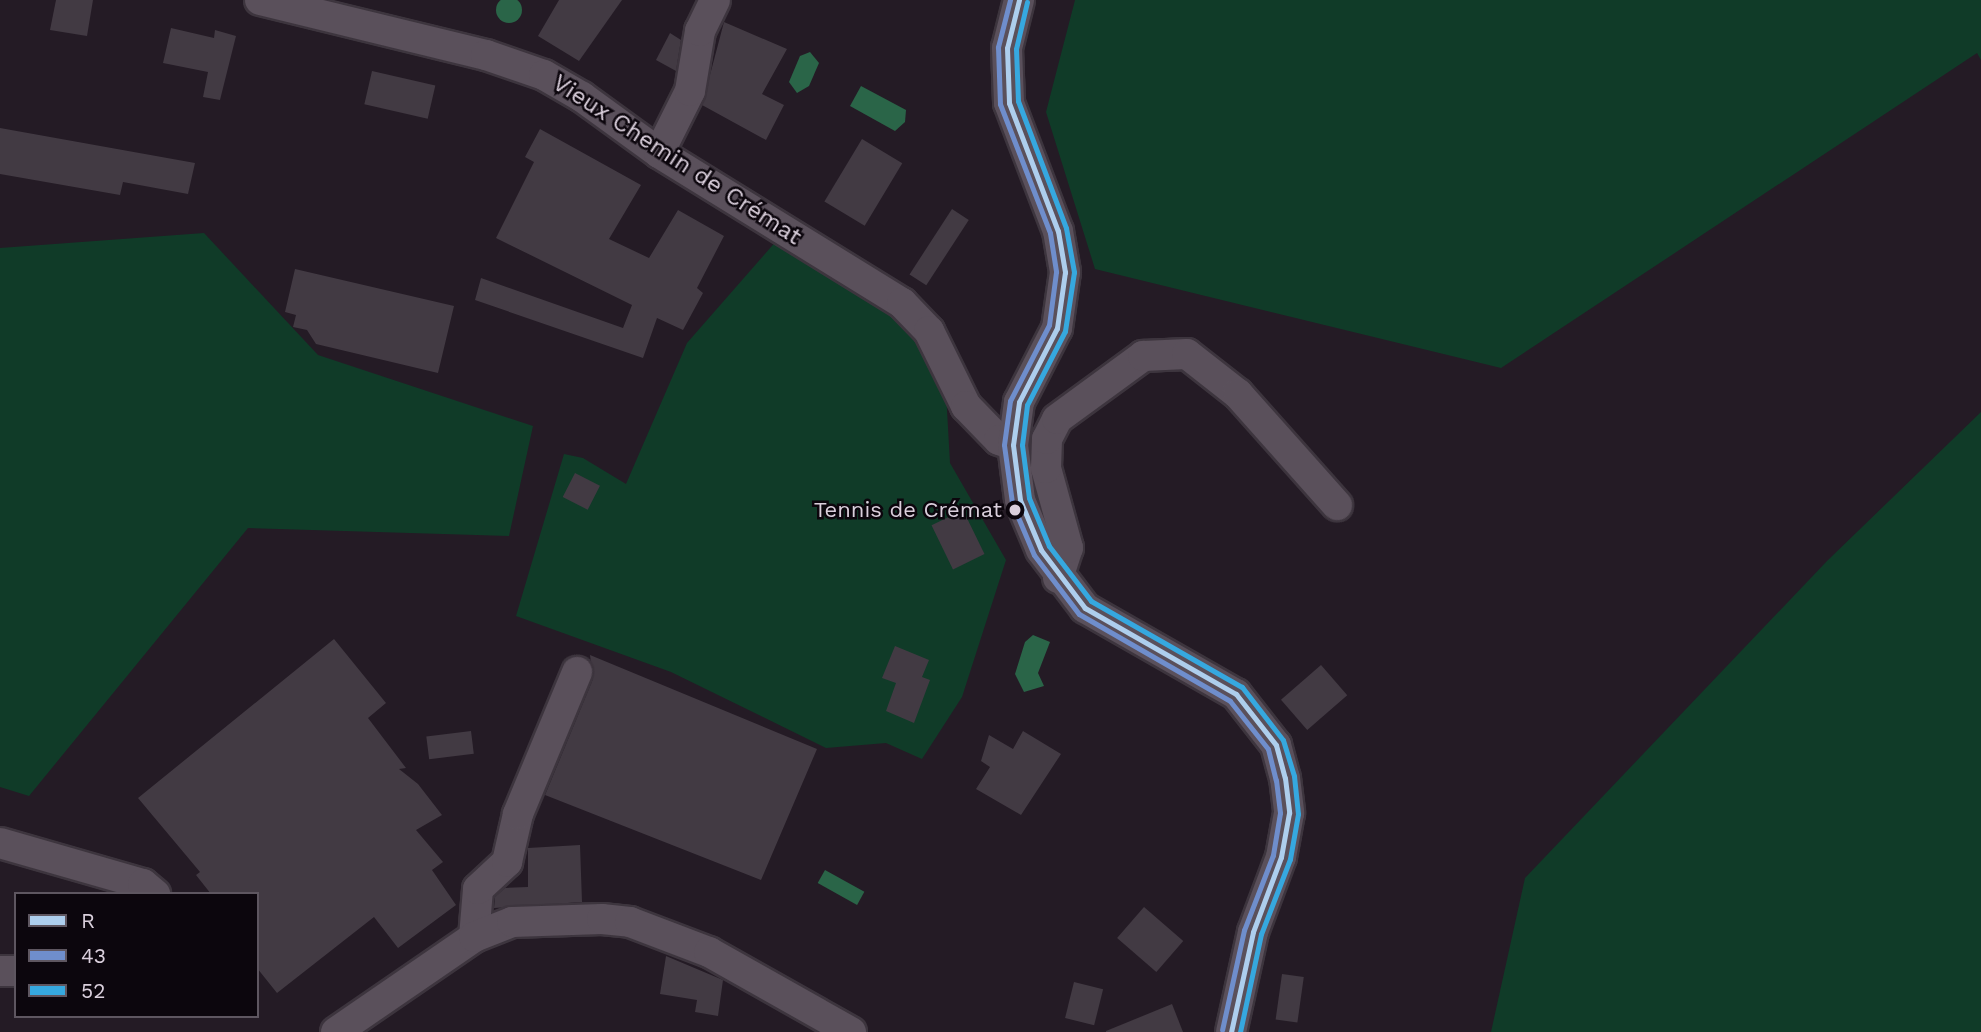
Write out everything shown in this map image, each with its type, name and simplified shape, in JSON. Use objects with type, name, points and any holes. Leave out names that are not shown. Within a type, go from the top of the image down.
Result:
[{"type":"street","points":[[660,153],[690,91],[700,31],[715,0]]},
{"type":"street","points":[[1019,0],[1007,48],[1009,103],[1058,232],[1065,272],[1057,328],[1019,402],[1013,445],[1020,500],[1058,578],[1116,630],[1236,694],[1276,745],[1289,813],[1281,857],[1252,932],[1231,1032]]},
{"type":"street","name":"Vieux Chemin de Crémat","points":[[276,1],[486,55],[544,75],[660,153],[902,303],[929,331],[966,406],[999,439],[1013,445]]},
{"type":"street","points":[[1058,578],[1068,548],[1046,468],[1047,439],[1057,419],[1143,356],[1187,354],[1238,394],[1337,505]]},
{"type":"street","points":[[474,937],[478,890],[507,862],[518,814],[578,672]]},
{"type":"street","points":[[0,843],[143,884],[153,892]]},
{"type":"street","points":[[336,1032],[474,937],[512,922],[630,922],[709,952],[851,1032]]},
{"type":"shaded area","points":[[503,-1],[515,-1],[521,5],[521,15],[514,22],[504,22],[497,15],[497,5]]},
{"type":"shaded area","points":[[1075,0],[1981,0],[1981,60],[1977,53],[1501,368],[1095,269],[1046,112]]},
{"type":"shaded area","points":[[810,52],[819,63],[809,86],[797,93],[789,82],[800,56]]},
{"type":"shaded area","points":[[861,86],[906,110],[905,122],[895,131],[850,106]]},
{"type":"shaded area","points":[[204,233],[318,355],[533,426],[509,536],[248,528],[29,796],[0,787],[0,248]]},
{"type":"shaded area","points":[[778,239],[887,309],[916,342],[946,392],[950,463],[1006,560],[962,697],[922,759],[886,743],[826,748],[671,672],[516,616],[564,454],[583,458],[626,484],[687,343]]},
{"type":"shaded area","points":[[1981,412],[1981,1032],[1491,1032],[1525,878],[1827,561]]},
{"type":"shaded area","points":[[1033,635],[1050,642],[1038,673],[1044,686],[1024,692],[1015,674],[1025,642]]},
{"type":"shaded area","points":[[825,870],[864,892],[857,905],[818,883]]},
{"type":"building","points":[[56,0],[93,0],[87,36],[50,30]]},
{"type":"building","points":[[559,0],[622,0],[579,61],[538,36]]},
{"type":"building","points":[[724,22],[787,49],[762,94],[784,105],[766,140],[702,105]]},
{"type":"building","points":[[171,28],[214,38],[215,30],[236,36],[220,100],[203,97],[208,72],[163,63]]},
{"type":"building","points":[[670,33],[681,40],[676,71],[656,60]]},
{"type":"building","points":[[372,71],[435,86],[428,119],[364,104]]},
{"type":"building","points":[[0,128],[195,163],[188,194],[123,182],[120,195],[0,174]]},
{"type":"building","points":[[540,129],[641,185],[609,239],[649,258],[678,210],[724,236],[697,288],[703,293],[683,330],[657,318],[643,358],[475,300],[481,278],[623,328],[632,305],[496,238],[534,162],[525,157]]},
{"type":"building","points":[[862,139],[902,163],[865,226],[824,202]]},
{"type":"building","points":[[952,209],[969,220],[926,285],[910,274]]},
{"type":"building","points":[[295,269],[454,306],[438,373],[316,344],[307,330],[293,327],[296,315],[285,312]]},
{"type":"building","points":[[575,473],[600,486],[588,510],[563,497]]},
{"type":"building","points":[[963,510],[984,554],[953,569],[932,525]]},
{"type":"building","points":[[334,639],[386,703],[368,718],[406,768],[399,769],[418,784],[442,815],[416,830],[443,862],[432,870],[456,905],[398,948],[374,917],[277,993],[259,970],[259,892],[209,892],[196,875],[200,872],[138,798]]},
{"type":"building","points":[[895,646],[929,660],[922,677],[930,680],[914,723],[886,711],[896,683],[882,678]]},
{"type":"building","points":[[590,655],[817,749],[761,880],[545,795],[593,679]]},
{"type":"building","points":[[1321,665],[1347,695],[1307,730],[1281,700]]},
{"type":"building","points":[[471,731],[474,754],[429,759],[426,736]]},
{"type":"building","points":[[1023,731],[1061,754],[1021,815],[976,789],[990,767],[981,761],[989,735],[1013,749]]},
{"type":"building","points":[[580,845],[582,902],[494,908],[495,897],[505,888],[528,887],[528,848]]},
{"type":"building","points":[[1144,907],[1183,941],[1156,972],[1117,938]]},
{"type":"building","points":[[666,956],[723,980],[718,1016],[695,1012],[697,1000],[660,994]]},
{"type":"building","points":[[1282,974],[1304,977],[1297,1023],[1276,1020]]},
{"type":"building","points":[[1074,982],[1103,989],[1094,1025],[1065,1018]]},
{"type":"building","points":[[1172,1004],[1183,1032],[1106,1032],[1106,1031]]},
{"type":"transit line","name":"43","points":[[1010,0],[998,47],[1000,104],[1050,233],[1056,272],[1049,325],[1010,401],[1004,445],[1012,503],[1034,555],[1079,614],[1230,701],[1268,749],[1276,780],[1280,813],[1273,855],[1244,930],[1222,1030]]},
{"type":"transit line","name":"R","points":[[1019,0],[1007,48],[1009,103],[1058,231],[1065,272],[1057,328],[1019,402],[1013,445],[1020,500],[1041,550],[1085,608],[1236,694],[1276,745],[1285,778],[1289,813],[1281,857],[1253,932],[1231,1032]]},
{"type":"transit line","name":"52","points":[[1027,2],[1016,49],[1018,101],[1066,228],[1074,272],[1065,331],[1027,405],[1022,445],[1029,498],[1049,546],[1091,601],[1242,687],[1283,740],[1294,776],[1298,814],[1290,859],[1261,934],[1240,1032]]},
{"type":"place","name":"Tennis de Crémat","points":[[1015,510]]}]
